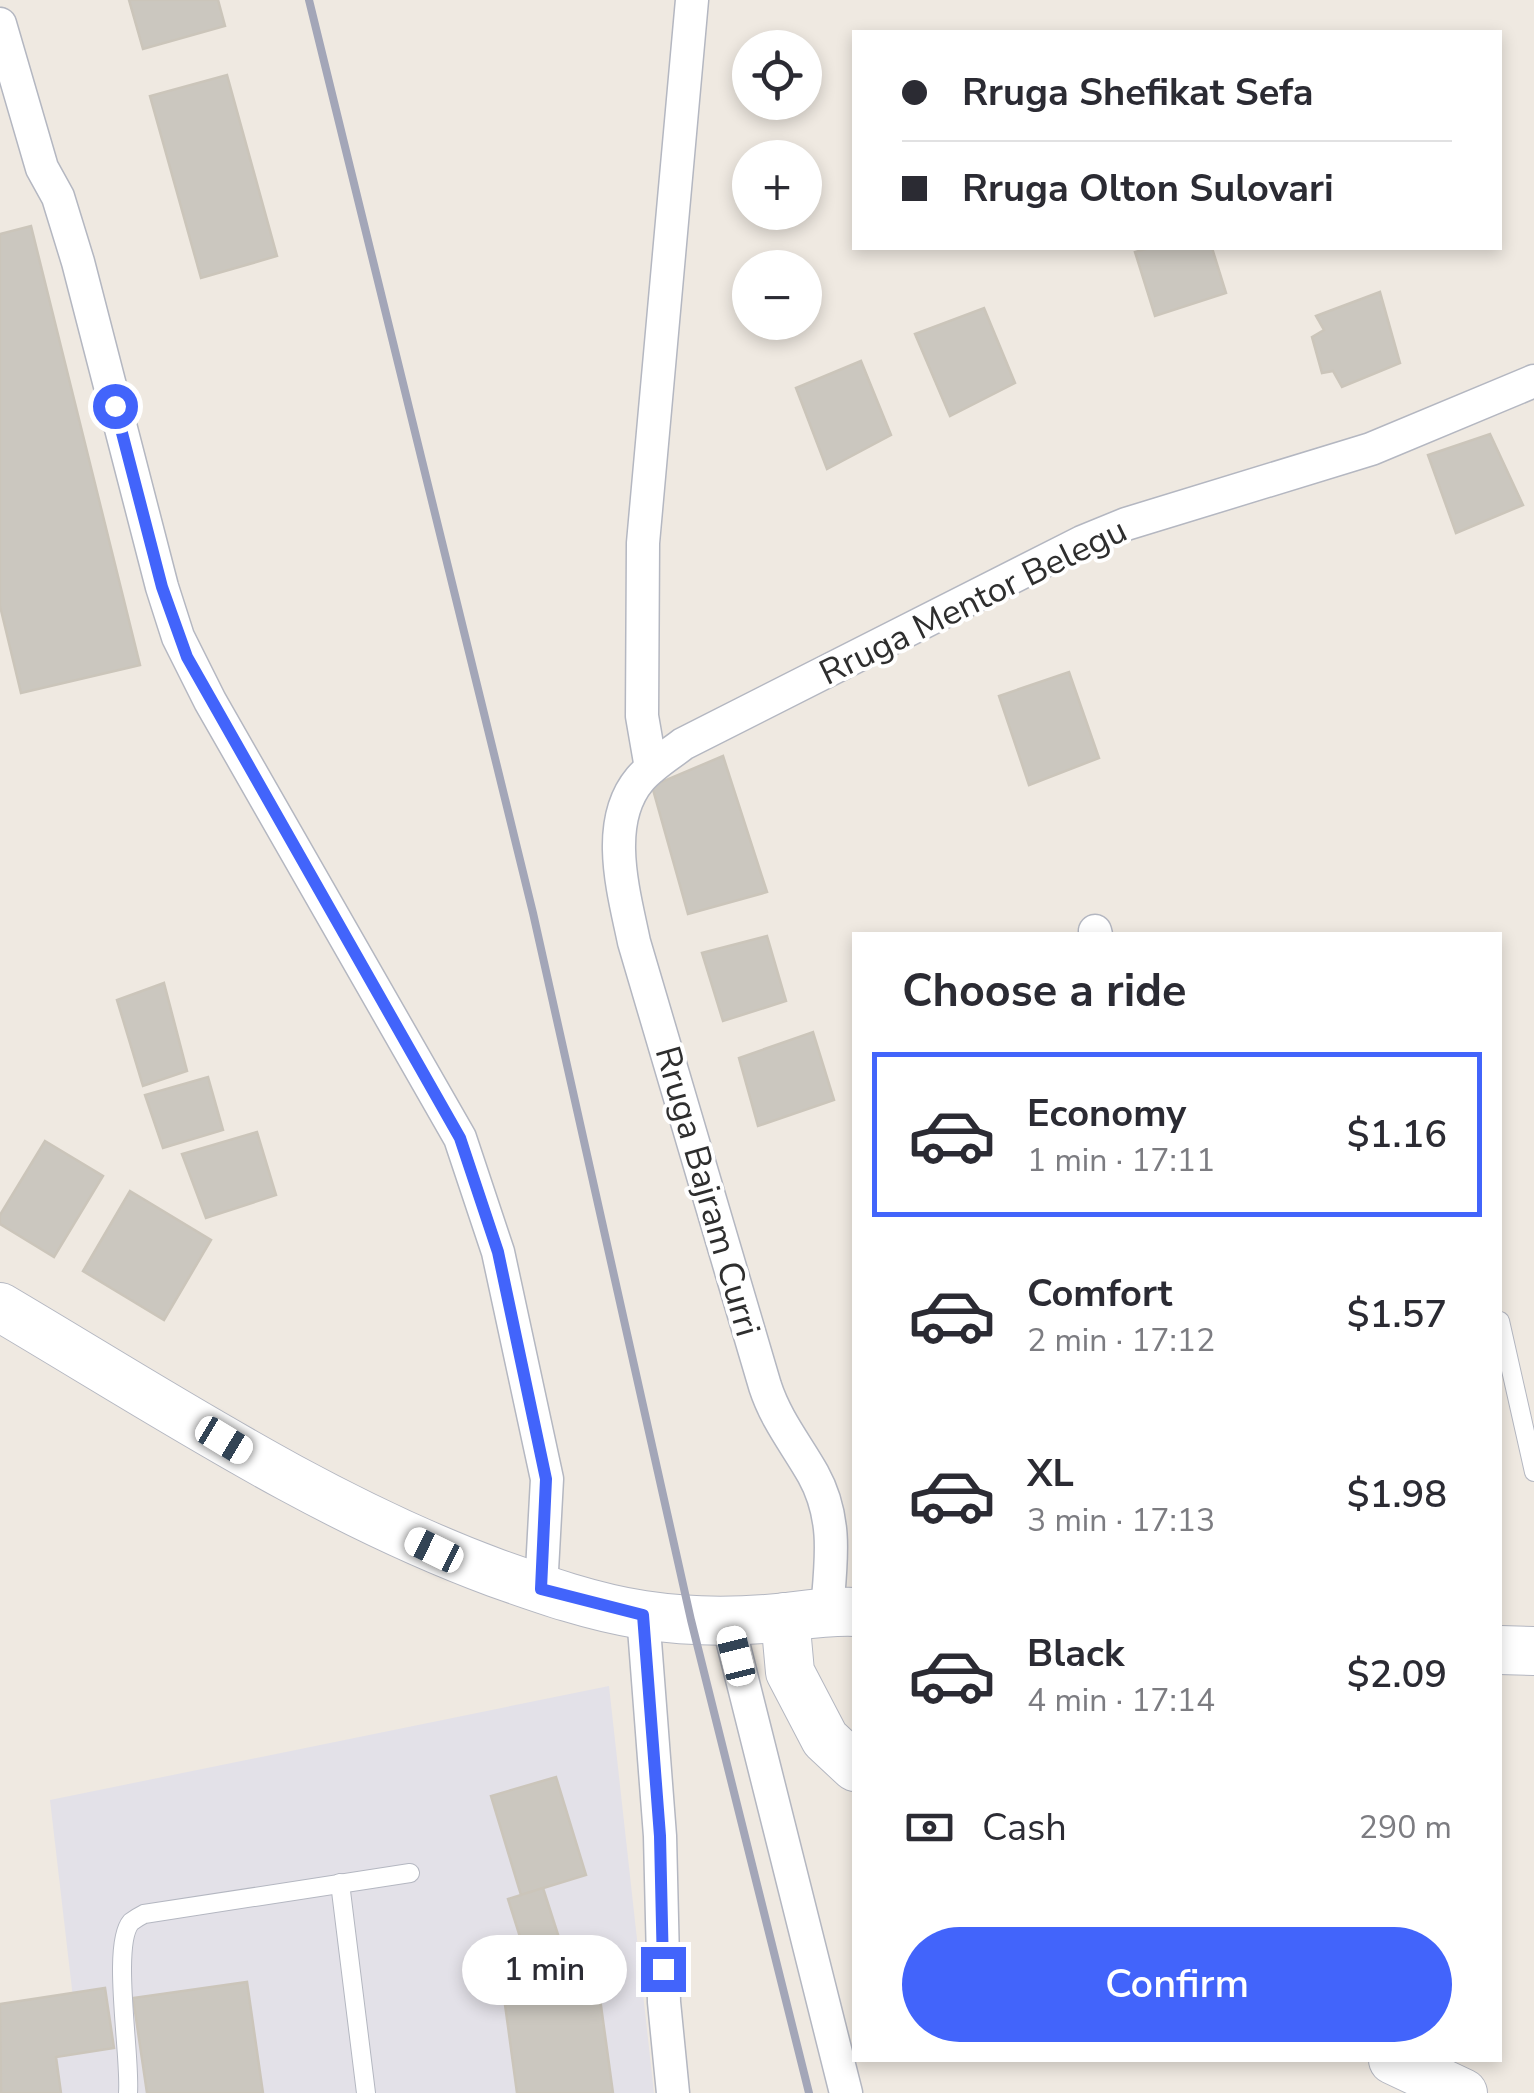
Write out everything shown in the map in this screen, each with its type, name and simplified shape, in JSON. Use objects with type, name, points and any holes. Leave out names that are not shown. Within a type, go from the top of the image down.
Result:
[{"type":"street","points":[[652,768],[642,716],[643,543],[692,0]]},
{"type":"street","points":[[0,24],[42,168],[58,197],[78,262],[178,637],[210,701],[460,1138],[476,1182],[498,1252],[546,1479],[541,1589]]},
{"type":"street","name":"Rruga Mentor Belegu","points":[[652,768],[684,744],[1082,542],[1126,524],[1371,449],[1534,381]]},
{"type":"street","name":"Rruga Bajram Curri","points":[[652,768],[637,782],[621,822],[621,878],[634,942],[764,1386],[782,1429],[815,1478],[824,1502],[834,1555],[822,1613]]},
{"type":"street","points":[[0,1307],[288,1478],[434,1550],[541,1589],[643,1615],[727,1620],[822,1613]]},
{"type":"street","points":[[822,1613],[790,1672],[825,1739],[852,1764]]},
{"type":"street","points":[[643,1615],[660,1836],[664,2002],[673,2093]]},
{"type":"street","points":[[727,1620],[846,2093]]},
{"type":"street","points":[[1502,1650],[1534,1652]]},
{"type":"street","points":[[1397,2062],[1463,2093]]},
{"type":"lane","points":[[1502,1330],[1534,1472]]},
{"type":"lane","points":[[128,2093],[122,1943],[130,1924],[144,1914],[410,1872]]},
{"type":"lane","points":[[340,1884],[366,2093]]},
{"type":"shaded area","points":[[609,1686],[654,2093],[6,2093],[0,2013],[73,1998],[50,1800]]},
{"type":"building","points":[[129,0],[218,0],[225,26],[143,49]]},
{"type":"building","points":[[227,75],[277,256],[201,278],[150,96]]},
{"type":"building","points":[[31,226],[140,665],[21,693],[0,606],[0,234]]},
{"type":"building","points":[[1213,250],[1226,293],[1155,316],[1135,252]]},
{"type":"building","points":[[1380,292],[1400,363],[1342,387],[1333,371],[1322,373],[1312,337],[1324,330],[1316,316]]},
{"type":"building","points":[[984,308],[1015,383],[950,416],[915,334]]},
{"type":"building","points":[[861,361],[891,435],[827,469],[796,388]]},
{"type":"building","points":[[1490,434],[1523,505],[1456,533],[1428,455]]},
{"type":"building","points":[[1069,672],[1099,758],[1029,785],[999,696]]},
{"type":"building","points":[[723,756],[767,892],[688,914],[652,786]]},
{"type":"building","points":[[767,936],[786,1001],[723,1021],[702,953]]},
{"type":"building","points":[[164,983],[187,1071],[143,1086],[117,1000]]},
{"type":"building","points":[[813,1032],[834,1100],[758,1126],[739,1058]]},
{"type":"building","points":[[208,1077],[223,1130],[163,1148],[145,1095]]},
{"type":"building","points":[[257,1132],[276,1195],[206,1218],[182,1154]]},
{"type":"building","points":[[45,1141],[103,1176],[54,1257],[0,1224],[0,1215]]},
{"type":"building","points":[[130,1191],[211,1240],[164,1320],[83,1271]]},
{"type":"building","points":[[556,1777],[586,1875],[521,1895],[491,1796]]},
{"type":"building","points":[[543,1888],[562,1947],[527,1959],[508,1899]]},
{"type":"building","points":[[595,1962],[613,2093],[517,2093],[501,1975]]},
{"type":"building","points":[[247,1982],[263,2093],[147,2093],[133,1998]]},
{"type":"building","points":[[105,1988],[114,2048],[56,2057],[61,2093],[1,2093],[0,2004]]},
{"type":"railway","points":[[309,0],[533,913],[691,1620],[809,2093]]},
{"type":"route","points":[[115,406],[162,587],[187,657],[460,1138],[498,1252],[546,1479],[541,1589],[643,1615],[660,1836],[663,1969]]}]
